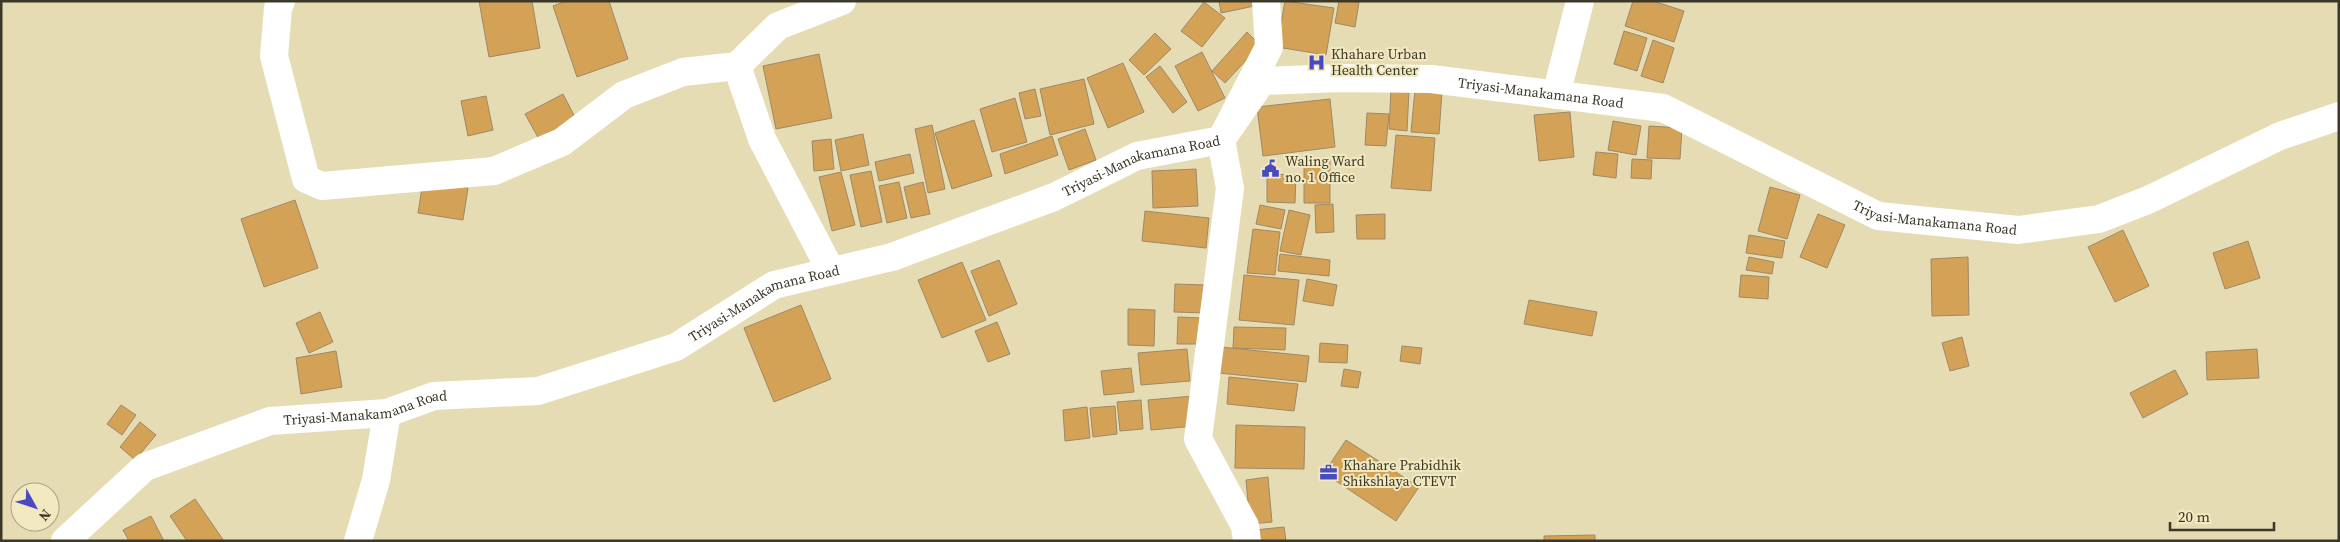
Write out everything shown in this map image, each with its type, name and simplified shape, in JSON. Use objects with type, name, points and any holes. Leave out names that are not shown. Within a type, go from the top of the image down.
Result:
[{"type":"street","points":[[281,1],[278,8],[274,56],[306,179],[322,186],[494,171],[562,142],[624,95],[682,72],[737,66],[778,26],[842,1]]},
{"type":"street","points":[[1247,541],[1245,526],[1198,439],[1230,188],[1221,140],[1270,47],[1266,1]]},
{"type":"street","points":[[1556,95],[1580,1]]},
{"type":"street","points":[[737,66],[762,139],[831,271]]},
{"type":"street","name":"Triyasi-Manakamana Road","points":[[65,541],[145,467],[270,421],[387,413],[434,396],[538,391],[676,347],[774,285],[892,257],[1054,197],[1137,156],[1221,140],[1262,81],[1339,78],[1431,78],[1663,108],[1878,216],[2018,230],[2099,219],[2148,200],[2280,136],[2339,116]]},
{"type":"street","points":[[358,541],[376,480],[387,413]]},
{"type":"building","points":[[479,1],[532,1],[540,48],[489,57]]},
{"type":"building","points":[[566,1],[609,1],[628,59],[577,77],[553,6]]},
{"type":"building","points":[[1219,1],[1263,1],[1264,4],[1221,13]]},
{"type":"building","points":[[1285,1],[1334,8],[1326,55],[1277,47]]},
{"type":"building","points":[[1339,1],[1359,2],[1355,27],[1335,23]]},
{"type":"building","points":[[1633,1],[1653,1],[1684,11],[1674,42],[1625,26]]},
{"type":"building","points":[[1204,2],[1225,18],[1202,47],[1181,31]]},
{"type":"building","points":[[1624,31],[1647,38],[1637,71],[1614,64]]},
{"type":"building","points":[[1247,32],[1260,45],[1225,83],[1212,71]]},
{"type":"building","points":[[1155,33],[1171,49],[1144,75],[1129,60]]},
{"type":"building","points":[[1653,40],[1674,48],[1663,83],[1641,76]]},
{"type":"building","points":[[1202,52],[1225,98],[1198,111],[1175,66]]},
{"type":"building","points":[[819,54],[832,118],[776,129],[763,66]]},
{"type":"building","points":[[1123,63],[1144,112],[1108,128],[1087,78]]},
{"type":"building","points":[[1160,66],[1187,102],[1173,113],[1146,77]]},
{"type":"building","points":[[1084,79],[1094,124],[1050,135],[1040,89]]},
{"type":"building","points":[[1035,89],[1041,116],[1025,119],[1019,93]]},
{"type":"building","points":[[1391,90],[1409,91],[1407,131],[1389,129]]},
{"type":"building","points":[[1415,90],[1442,92],[1439,134],[1411,132]]},
{"type":"building","points":[[563,94],[577,121],[540,141],[525,114]]},
{"type":"building","points":[[486,96],[493,130],[468,136],[461,101]]},
{"type":"building","points":[[1015,98],[1027,142],[992,152],[980,109]]},
{"type":"building","points":[[1330,99],[1335,147],[1263,156],[1257,107]]},
{"type":"building","points":[[1570,112],[1574,157],[1539,161],[1534,115]]},
{"type":"building","points":[[1367,113],[1389,114],[1386,146],[1365,145]]},
{"type":"building","points":[[974,120],[992,176],[952,189],[935,133]]},
{"type":"building","points":[[1613,121],[1641,126],[1636,155],[1608,150]]},
{"type":"building","points":[[932,125],[945,189],[928,193],[915,129]]},
{"type":"building","points":[[1649,126],[1682,128],[1680,159],[1647,158]]},
{"type":"building","points":[[1085,129],[1096,160],[1069,170],[1058,139]]},
{"type":"building","points":[[863,134],[869,165],[841,171],[835,140]]},
{"type":"building","points":[[1396,135],[1435,138],[1431,191],[1391,188]]},
{"type":"building","points":[[1052,136],[1058,155],[1005,174],[1000,154]]},
{"type":"building","points":[[831,139],[834,169],[814,171],[812,141]]},
{"type":"building","points":[[1596,152],[1618,154],[1616,178],[1593,175]]},
{"type":"building","points":[[910,154],[914,173],[879,181],[875,162]]},
{"type":"building","points":[[1304,159],[1330,160],[1330,203],[1304,203]]},
{"type":"building","points":[[1632,159],[1652,160],[1651,179],[1631,178]]},
{"type":"building","points":[[1196,169],[1198,206],[1153,208],[1152,171]]},
{"type":"building","points":[[871,171],[882,222],[861,227],[850,175]]},
{"type":"building","points":[[841,172],[855,225],[832,231],[819,177]]},
{"type":"building","points":[[1267,174],[1296,175],[1295,203],[1267,202]]},
{"type":"building","points":[[423,181],[468,188],[463,220],[418,213]]},
{"type":"building","points":[[899,182],[907,218],[887,223],[879,186]]},
{"type":"building","points":[[923,182],[930,214],[911,218],[904,187]]},
{"type":"building","points":[[1770,187],[1800,195],[1787,239],[1758,231]]},
{"type":"building","points":[[295,200],[318,268],[264,287],[241,219]]},
{"type":"building","points":[[1333,204],[1334,232],[1316,233],[1315,205]]},
{"type":"building","points":[[1260,205],[1285,210],[1281,229],[1256,224]]},
{"type":"building","points":[[1289,210],[1310,215],[1301,255],[1280,251]]},
{"type":"building","points":[[1145,211],[1209,218],[1206,248],[1142,241]]},
{"type":"building","points":[[1385,214],[1385,239],[1357,239],[1356,215]]},
{"type":"building","points":[[1818,214],[1845,225],[1827,268],[1800,257]]},
{"type":"building","points":[[1253,229],[1280,232],[1275,275],[1247,273]]},
{"type":"building","points":[[2123,230],[2149,286],[2115,302],[2088,247]]},
{"type":"building","points":[[1749,235],[1785,241],[1782,258],[1746,253]]},
{"type":"building","points":[[2248,241],[2260,278],[2225,289],[2213,253]]},
{"type":"building","points":[[1280,254],[1330,260],[1329,276],[1278,271]]},
{"type":"building","points":[[1749,257],[1774,262],[1772,274],[1746,270]]},
{"type":"building","points":[[1968,257],[1969,315],[1932,316],[1931,259]]},
{"type":"building","points":[[999,260],[1017,304],[989,316],[971,271]]},
{"type":"building","points":[[962,262],[986,320],[942,338],[918,280]]},
{"type":"building","points":[[1244,275],[1299,280],[1294,325],[1239,320]]},
{"type":"building","points":[[1741,275],[1769,277],[1768,299],[1739,297]]},
{"type":"building","points":[[1307,279],[1337,285],[1333,306],[1303,301]]},
{"type":"building","points":[[1175,284],[1207,285],[1206,313],[1174,312]]},
{"type":"building","points":[[1529,300],[1597,312],[1592,336],[1524,324]]},
{"type":"building","points":[[801,305],[831,379],[774,402],[744,328]]},
{"type":"building","points":[[1128,309],[1155,310],[1154,346],[1128,345]]},
{"type":"building","points":[[320,312],[333,342],[309,353],[296,323]]},
{"type":"building","points":[[1178,317],[1201,318],[1200,344],[1177,344]]},
{"type":"building","points":[[997,322],[1010,354],[988,362],[975,331]]},
{"type":"building","points":[[1234,327],[1286,328],[1285,350],[1233,348]]},
{"type":"building","points":[[1962,337],[1969,366],[1950,371],[1942,343]]},
{"type":"building","points":[[1320,343],[1348,345],[1347,363],[1319,362]]},
{"type":"building","points":[[1402,346],[1422,348],[1420,364],[1400,361]]},
{"type":"building","points":[[1221,347],[1309,356],[1306,382],[1219,373]]},
{"type":"building","points":[[1187,349],[1190,381],[1141,385],[1138,353]]},
{"type":"building","points":[[2257,349],[2259,378],[2207,380],[2206,352]]},
{"type":"building","points":[[336,351],[342,387],[301,394],[296,358]]},
{"type":"building","points":[[1131,368],[1134,392],[1104,395],[1101,371]]},
{"type":"building","points":[[1344,369],[1361,372],[1358,388],[1341,386]]},
{"type":"building","points":[[2175,370],[2188,394],[2143,418],[2130,393]]},
{"type":"building","points":[[1229,377],[1298,384],[1294,411],[1227,404]]},
{"type":"building","points":[[1193,396],[1195,426],[1151,430],[1148,400]]},
{"type":"building","points":[[1141,400],[1143,429],[1120,431],[1117,402]]},
{"type":"building","points":[[121,405],[136,415],[122,435],[107,424]]},
{"type":"building","points":[[1115,406],[1117,434],[1093,437],[1090,408]]},
{"type":"building","points":[[1087,407],[1090,438],[1065,441],[1063,410]]},
{"type":"building","points":[[140,422],[156,435],[135,460],[120,447]]},
{"type":"building","points":[[1236,425],[1305,427],[1304,469],[1235,468]]},
{"type":"building","points":[[1346,440],[1419,487],[1396,521],[1324,473]]},
{"type":"building","points":[[1268,477],[1272,522],[1250,524],[1246,480]]},
{"type":"building","points":[[195,499],[224,541],[187,541],[170,516]]},
{"type":"building","points":[[151,516],[164,541],[129,541],[123,530]]},
{"type":"building","points":[[1284,527],[1286,541],[1256,541],[1255,530]]},
{"type":"building","points":[[1595,535],[1595,541],[1544,541],[1544,536]]},
{"type":"place","name":"Khahare Urban Health Center","points":[[1317,62]]},
{"type":"place","name":"Waling Ward no. 1 Office","points":[[1271,169]]},
{"type":"place","name":"Khahare Prabidhik Shikshlaya CTEVT","points":[[1329,473]]}]
